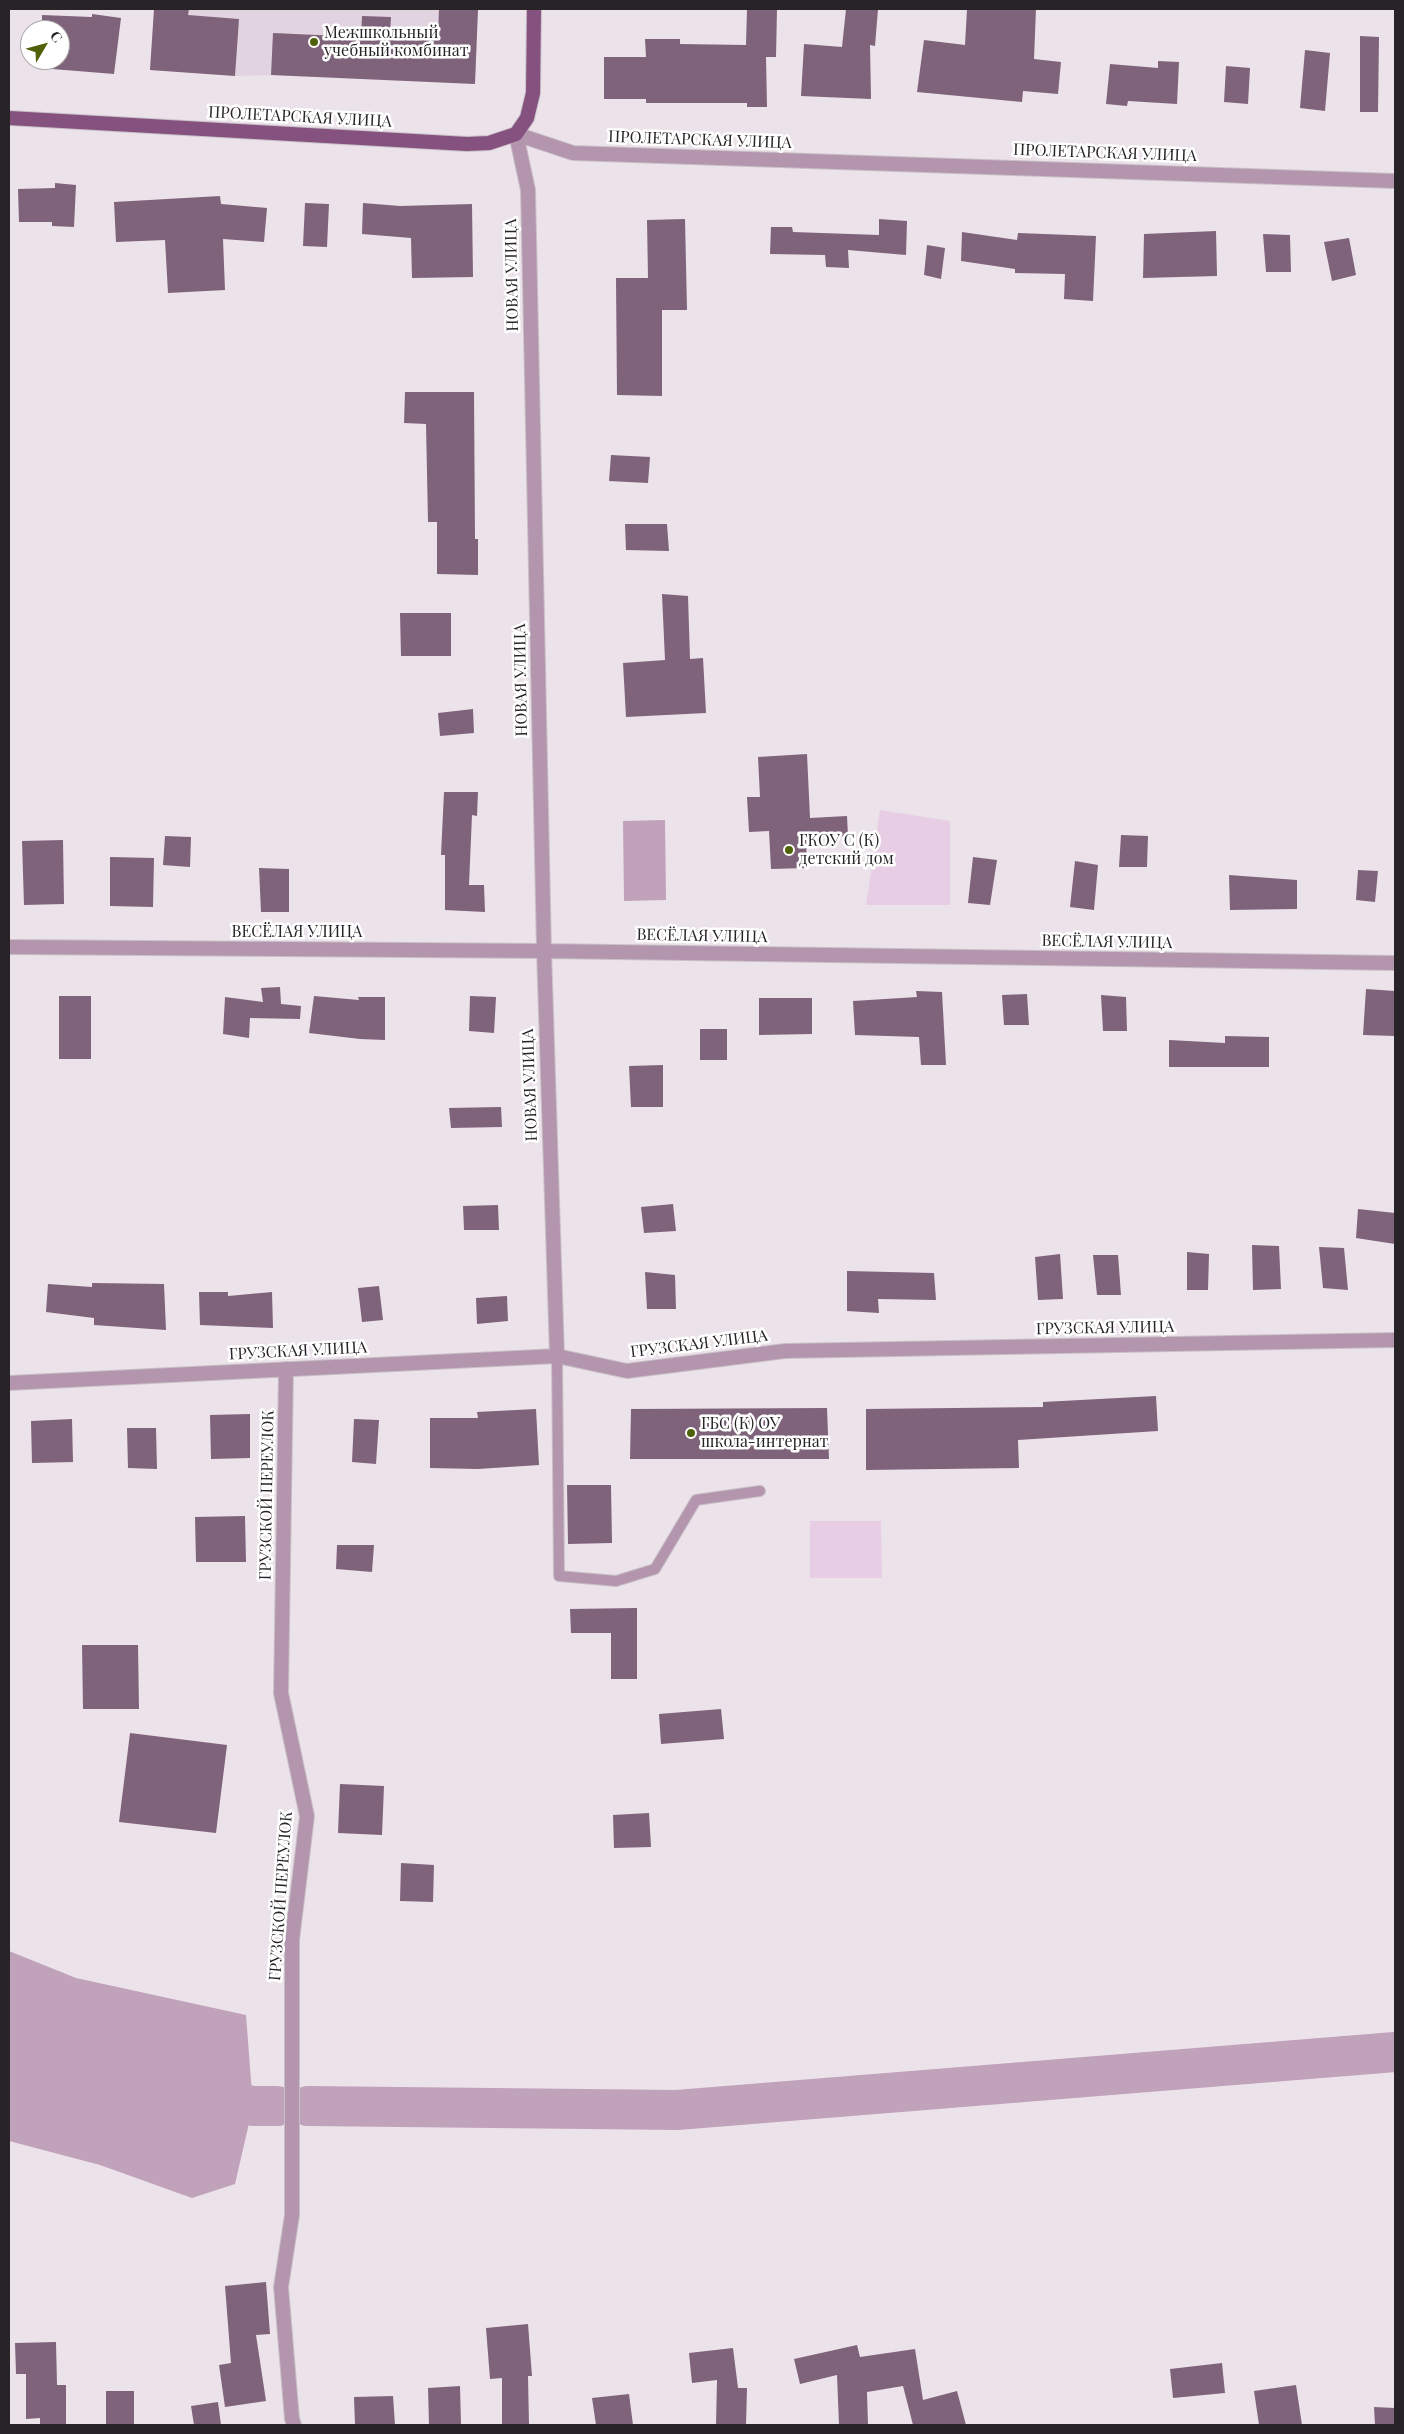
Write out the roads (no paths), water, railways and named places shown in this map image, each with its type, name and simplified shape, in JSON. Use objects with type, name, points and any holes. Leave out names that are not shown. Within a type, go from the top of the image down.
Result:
[{"type":"main road","points":[[516,134],[527,118],[533,93],[534,9]]},
{"type":"main road","name":"ПРОЛЕТАРСКАЯ УЛИЦА","points":[[9,118],[467,144],[489,143],[516,134]]},
{"type":"street","name":"ПРОЛЕТАРСКАЯ УЛИЦА","points":[[516,134],[573,153],[1395,181]]},
{"type":"street","name":"НОВАЯ УЛИЦА","points":[[516,134],[528,190],[544,951],[557,1356]]},
{"type":"street","name":"ВЕСЁЛАЯ УЛИЦА","points":[[9,947],[544,951],[1395,963]]},
{"type":"street","name":"ГРУЗСКАЯ УЛИЦА","points":[[9,1383],[557,1356],[627,1371],[785,1351],[1395,1340]]},
{"type":"street","name":"ГРУЗСКОЙ ПЕРЕУЛОК","points":[[286,1369],[281,1693],[307,1816],[292,1940],[292,2215],[281,2287],[294,2425]]},
{"type":"lane","points":[[557,1356],[559,1576],[616,1581],[655,1569],[696,1500],[760,1491]]},
{"type":"waterway","points":[[308,2106],[677,2110],[1395,2052]]},
{"type":"waterway","points":[[198,2094],[253,2106],[277,2106]]},
{"type":"place","name":"Межшкольный учебный комбинат","points":[[314,42]]},
{"type":"place","name":"ГКОУ С (К) детский дом","points":[[789,850]]},
{"type":"place","name":"ГБС (К) ОУ школа-интернат","points":[[691,1433]]}]
